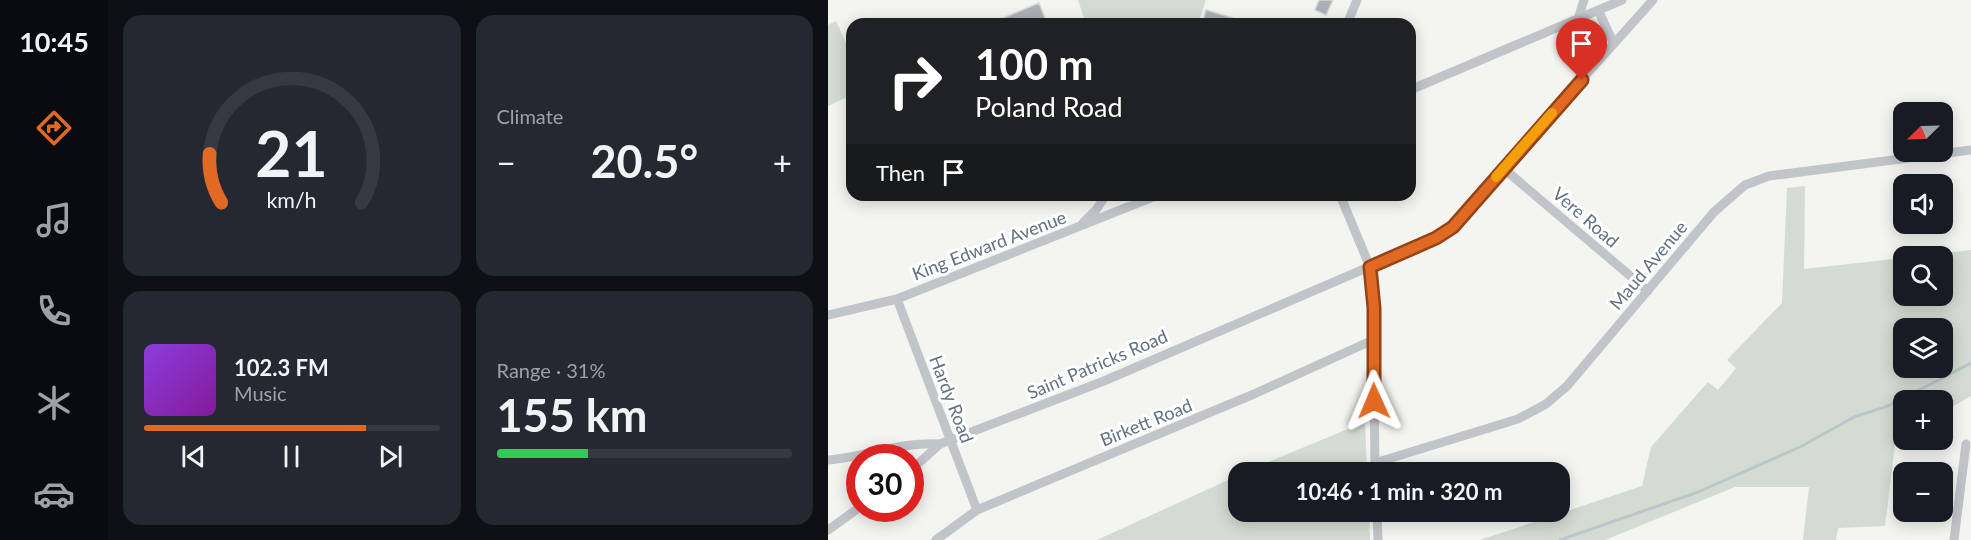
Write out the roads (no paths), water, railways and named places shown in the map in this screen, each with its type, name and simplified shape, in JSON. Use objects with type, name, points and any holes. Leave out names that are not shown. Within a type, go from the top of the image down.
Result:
[{"type":"street","points":[[1350,18],[1357,0]]},
{"type":"street","points":[[1578,19],[1584,0]]},
{"type":"street","points":[[1416,87],[1622,0]]},
{"type":"street","name":"Saint Patricks Road","points":[[924,445],[940,444],[1104,381],[1436,238],[1453,227],[1653,0]]},
{"type":"street","points":[[1598,10],[1614,44]]},
{"type":"street","name":"Maud Avenue","points":[[1392,462],[1532,414],[1567,386],[1714,212],[1745,185],[1769,176],[1971,150]]},
{"type":"street","name":"Vere Road","points":[[1503,168],[1648,291]]},
{"type":"street","points":[[1076,229],[1092,215],[1102,201]]},
{"type":"street","name":"King Edward Avenue","points":[[828,315],[897,299],[1144,201]]},
{"type":"street","points":[[1342,201],[1370,267],[1373,285],[1375,462]]},
{"type":"street","name":"Hardy Road","points":[[897,299],[977,510]]},
{"type":"street","name":"Birkett Road","points":[[936,540],[977,510],[1245,398],[1373,340]]},
{"type":"street","points":[[924,458],[940,444]]},
{"type":"street","points":[[1953,540],[1966,444]]},
{"type":"street","name":"Saint Patricks Road","points":[[828,460],[846,458]]},
{"type":"street","points":[[828,530],[846,517]]},
{"type":"street","points":[[1377,522],[1378,540]]},
{"type":"waterway","points":[[1560,540],[1698,492],[1800,447],[1854,417],[1888,406],[1971,363]]}]
